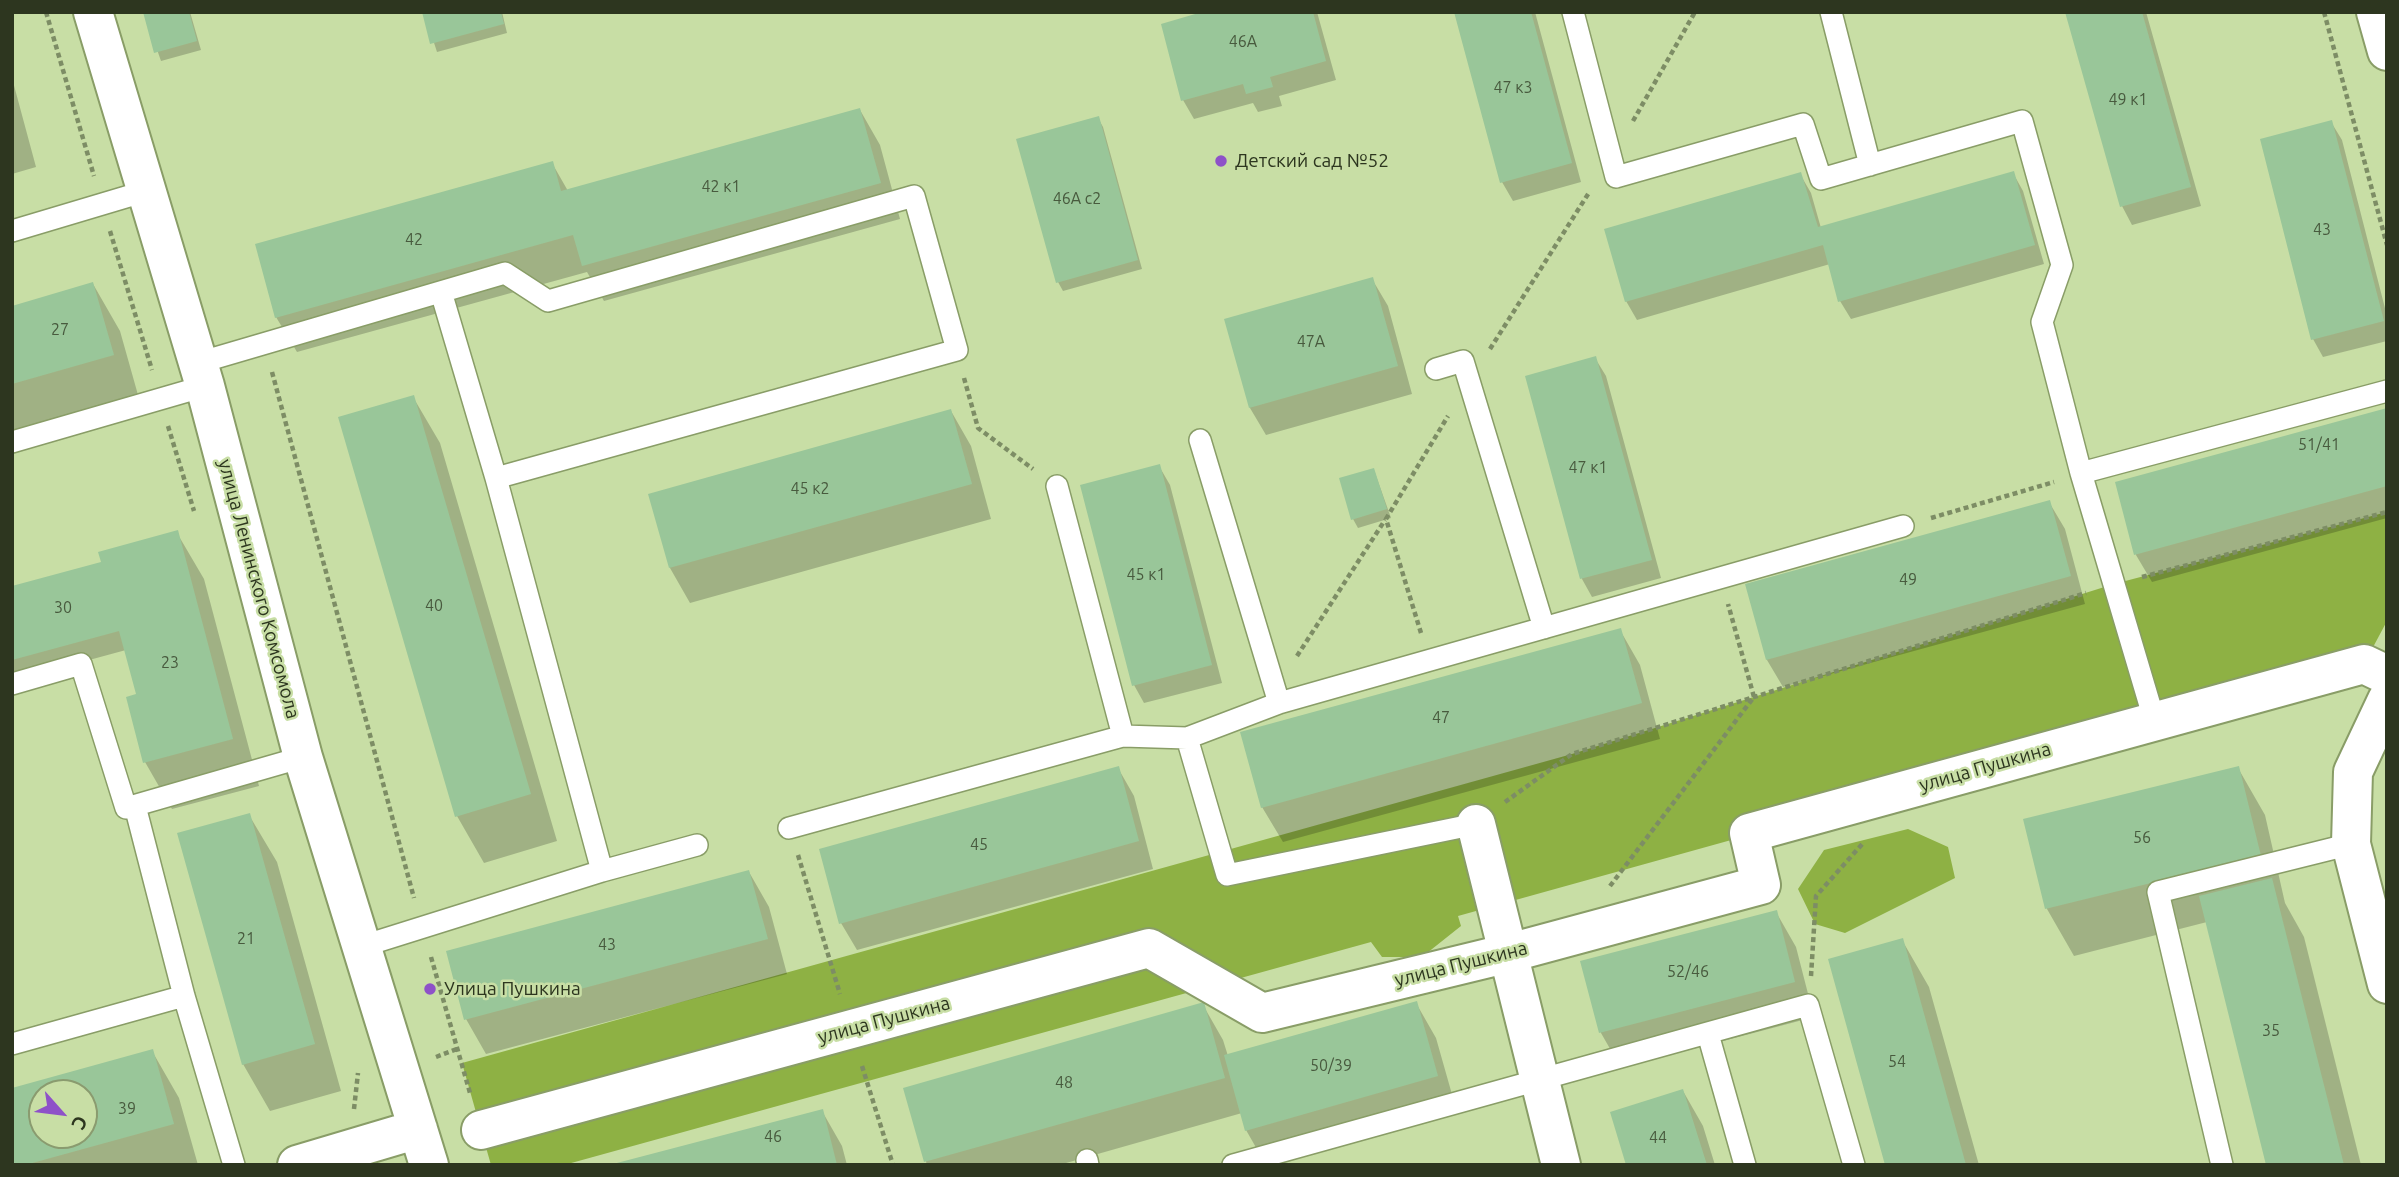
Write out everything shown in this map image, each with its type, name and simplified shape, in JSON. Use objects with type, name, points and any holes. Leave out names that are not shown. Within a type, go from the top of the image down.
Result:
[{"type":"street","name":"улица Ленинского Комсомола","points":[[93,12],[202,375],[303,757],[429,1165]]},
{"type":"street","points":[[2376,12],[2387,51]]},
{"type":"street","name":"улица Пушкина","points":[[481,1130],[1149,948],[1262,1013],[1509,953],[1761,885],[1749,833],[2154,719],[2364,664],[2387,675]]},
{"type":"street","points":[[2387,700],[2353,772],[2351,844],[2387,984]]},
{"type":"street","points":[[1476,824],[1561,1165]]},
{"type":"street","points":[[297,1165],[418,1129]]},
{"type":"lane","points":[[1573,12],[1616,177],[1803,124],[1821,179],[2022,121],[2062,265],[2042,322],[2081,473],[2154,719]]},
{"type":"lane","points":[[1830,12],[1870,165]]},
{"type":"lane","points":[[12,230],[146,191]]},
{"type":"lane","points":[[12,442],[202,375],[264,345],[505,273],[548,301],[914,196],[957,350],[495,478]]},
{"type":"lane","points":[[440,292],[495,478],[602,870]]},
{"type":"lane","points":[[1436,369],[1463,361],[1544,628]]},
{"type":"lane","points":[[2081,473],[2387,391]]},
{"type":"lane","points":[[1200,440],[1277,697]]},
{"type":"lane","points":[[1057,486],[1123,736]]},
{"type":"lane","points":[[789,828],[1123,736],[1187,738],[1277,697],[1430,661],[1903,526]]},
{"type":"lane","points":[[12,684],[80,664],[126,808],[303,757]]},
{"type":"lane","points":[[1187,738],[1227,875],[1476,824]]},
{"type":"lane","points":[[135,806],[184,996],[234,1165]]},
{"type":"lane","points":[[2222,1165],[2158,892],[2351,844]]},
{"type":"lane","points":[[363,946],[602,870],[697,845]]},
{"type":"lane","points":[[12,1044],[184,996]]},
{"type":"lane","points":[[1233,1165],[1540,1082],[1808,1005],[1854,1165]]},
{"type":"lane","points":[[1708,1034],[1745,1165]]},
{"type":"path","points":[[1277,697],[1469,381],[1612,156],[1695,12]]},
{"type":"path","points":[[2324,12],[2387,245]]},
{"type":"path","points":[[264,345],[422,928],[481,1130]]},
{"type":"path","points":[[957,350],[978,428],[1057,486]]},
{"type":"path","points":[[1903,526],[2081,473]]},
{"type":"path","points":[[1476,824],[1572,754],[2114,584],[2387,512]]},
{"type":"path","points":[[1386,519],[1430,661]]},
{"type":"path","points":[[1721,578],[1754,697]]},
{"type":"path","points":[[1571,937],[1754,697]]},
{"type":"path","points":[[1808,1005],[1816,896],[1870,836]]},
{"type":"green space","points":[[2387,512],[2387,621],[2364,664],[1458,916],[1461,926],[1422,957],[1382,957],[1371,942],[564,1165],[491,1165],[462,1063],[1572,754],[2114,584]]},
{"type":"green space","points":[[1908,829],[1948,847],[1955,878],[1845,933],[1815,924],[1798,889],[1824,850]]},
{"type":"building","points":[[143,12],[189,12],[197,41],[154,53]]},
{"type":"building","points":[[422,12],[501,12],[504,24],[430,44]]},
{"type":"building","points":[[1202,12],[1313,12],[1326,61],[1270,77],[1273,87],[1246,94],[1243,84],[1181,101],[1161,24]]},
{"type":"building","points":[[1454,12],[1531,12],[1572,163],[1500,183]]},
{"type":"building","points":[[2065,12],[2142,12],[2191,187],[2120,207]]},
{"type":"building","points":[[860,108],[881,183],[582,266],[573,235],[275,318],[255,244],[553,161],[561,191]]},
{"type":"building","points":[[1099,116],[1138,260],[1056,283],[1016,139]]},
{"type":"building","points":[[2332,120],[2384,321],[2311,340],[2260,139]]},
{"type":"building","points":[[2014,171],[2035,245],[1838,302],[1823,245],[1625,302],[1604,229],[1801,172],[1818,227]]},
{"type":"building","points":[[1373,277],[1398,366],[1249,408],[1224,319]]},
{"type":"building","points":[[93,282],[114,355],[12,384],[12,306]]},
{"type":"building","points":[[1596,356],[1652,560],[1580,579],[1525,376]]},
{"type":"building","points":[[414,395],[531,794],[455,817],[338,417]]},
{"type":"building","points":[[2387,408],[2387,486],[2134,555],[2115,482]]},
{"type":"building","points":[[951,409],[972,484],[669,568],[648,494]]},
{"type":"building","points":[[1160,464],[1212,665],[1132,686],[1080,485]]},
{"type":"building","points":[[1374,468],[1387,509],[1351,520],[1339,478]]},
{"type":"building","points":[[2050,500],[2071,576],[1766,660],[1745,584]]},
{"type":"building","points":[[178,530],[233,739],[143,763],[126,697],[136,694],[119,631],[12,660],[12,586],[101,562],[98,552]]},
{"type":"building","points":[[1621,628],[1642,703],[1261,808],[1240,732]]},
{"type":"building","points":[[1119,766],[1139,841],[839,924],[819,849]]},
{"type":"building","points":[[2239,766],[2261,856],[2045,909],[2023,819]]},
{"type":"building","points":[[250,813],[315,1044],[242,1065],[177,833]]},
{"type":"building","points":[[749,870],[768,939],[464,1020],[446,951]]},
{"type":"building","points":[[2272,878],[2344,1165],[2266,1165],[2199,896]]},
{"type":"building","points":[[1777,910],[1795,982],[1599,1033],[1580,961]]},
{"type":"building","points":[[1903,938],[1966,1165],[1885,1165],[1828,959]]},
{"type":"building","points":[[1417,1001],[1438,1076],[1245,1131],[1224,1055]]},
{"type":"building","points":[[1204,1002],[1225,1078],[924,1162],[903,1088]]},
{"type":"building","points":[[153,1049],[174,1124],[98,1145],[98,1079],[45,1079]]},
{"type":"building","points":[[28,1084],[28,1149],[83,1149],[25,1165],[12,1165],[12,1088]]},
{"type":"building","points":[[1683,1089],[1707,1165],[1626,1165],[1610,1112]]},
{"type":"building","points":[[823,1109],[837,1165],[613,1165],[613,1164]]},
{"type":"place","name":"Детский сад №52","points":[[1221,161]]},
{"type":"place","name":"Улица Пушкина","points":[[430,989]]}]
